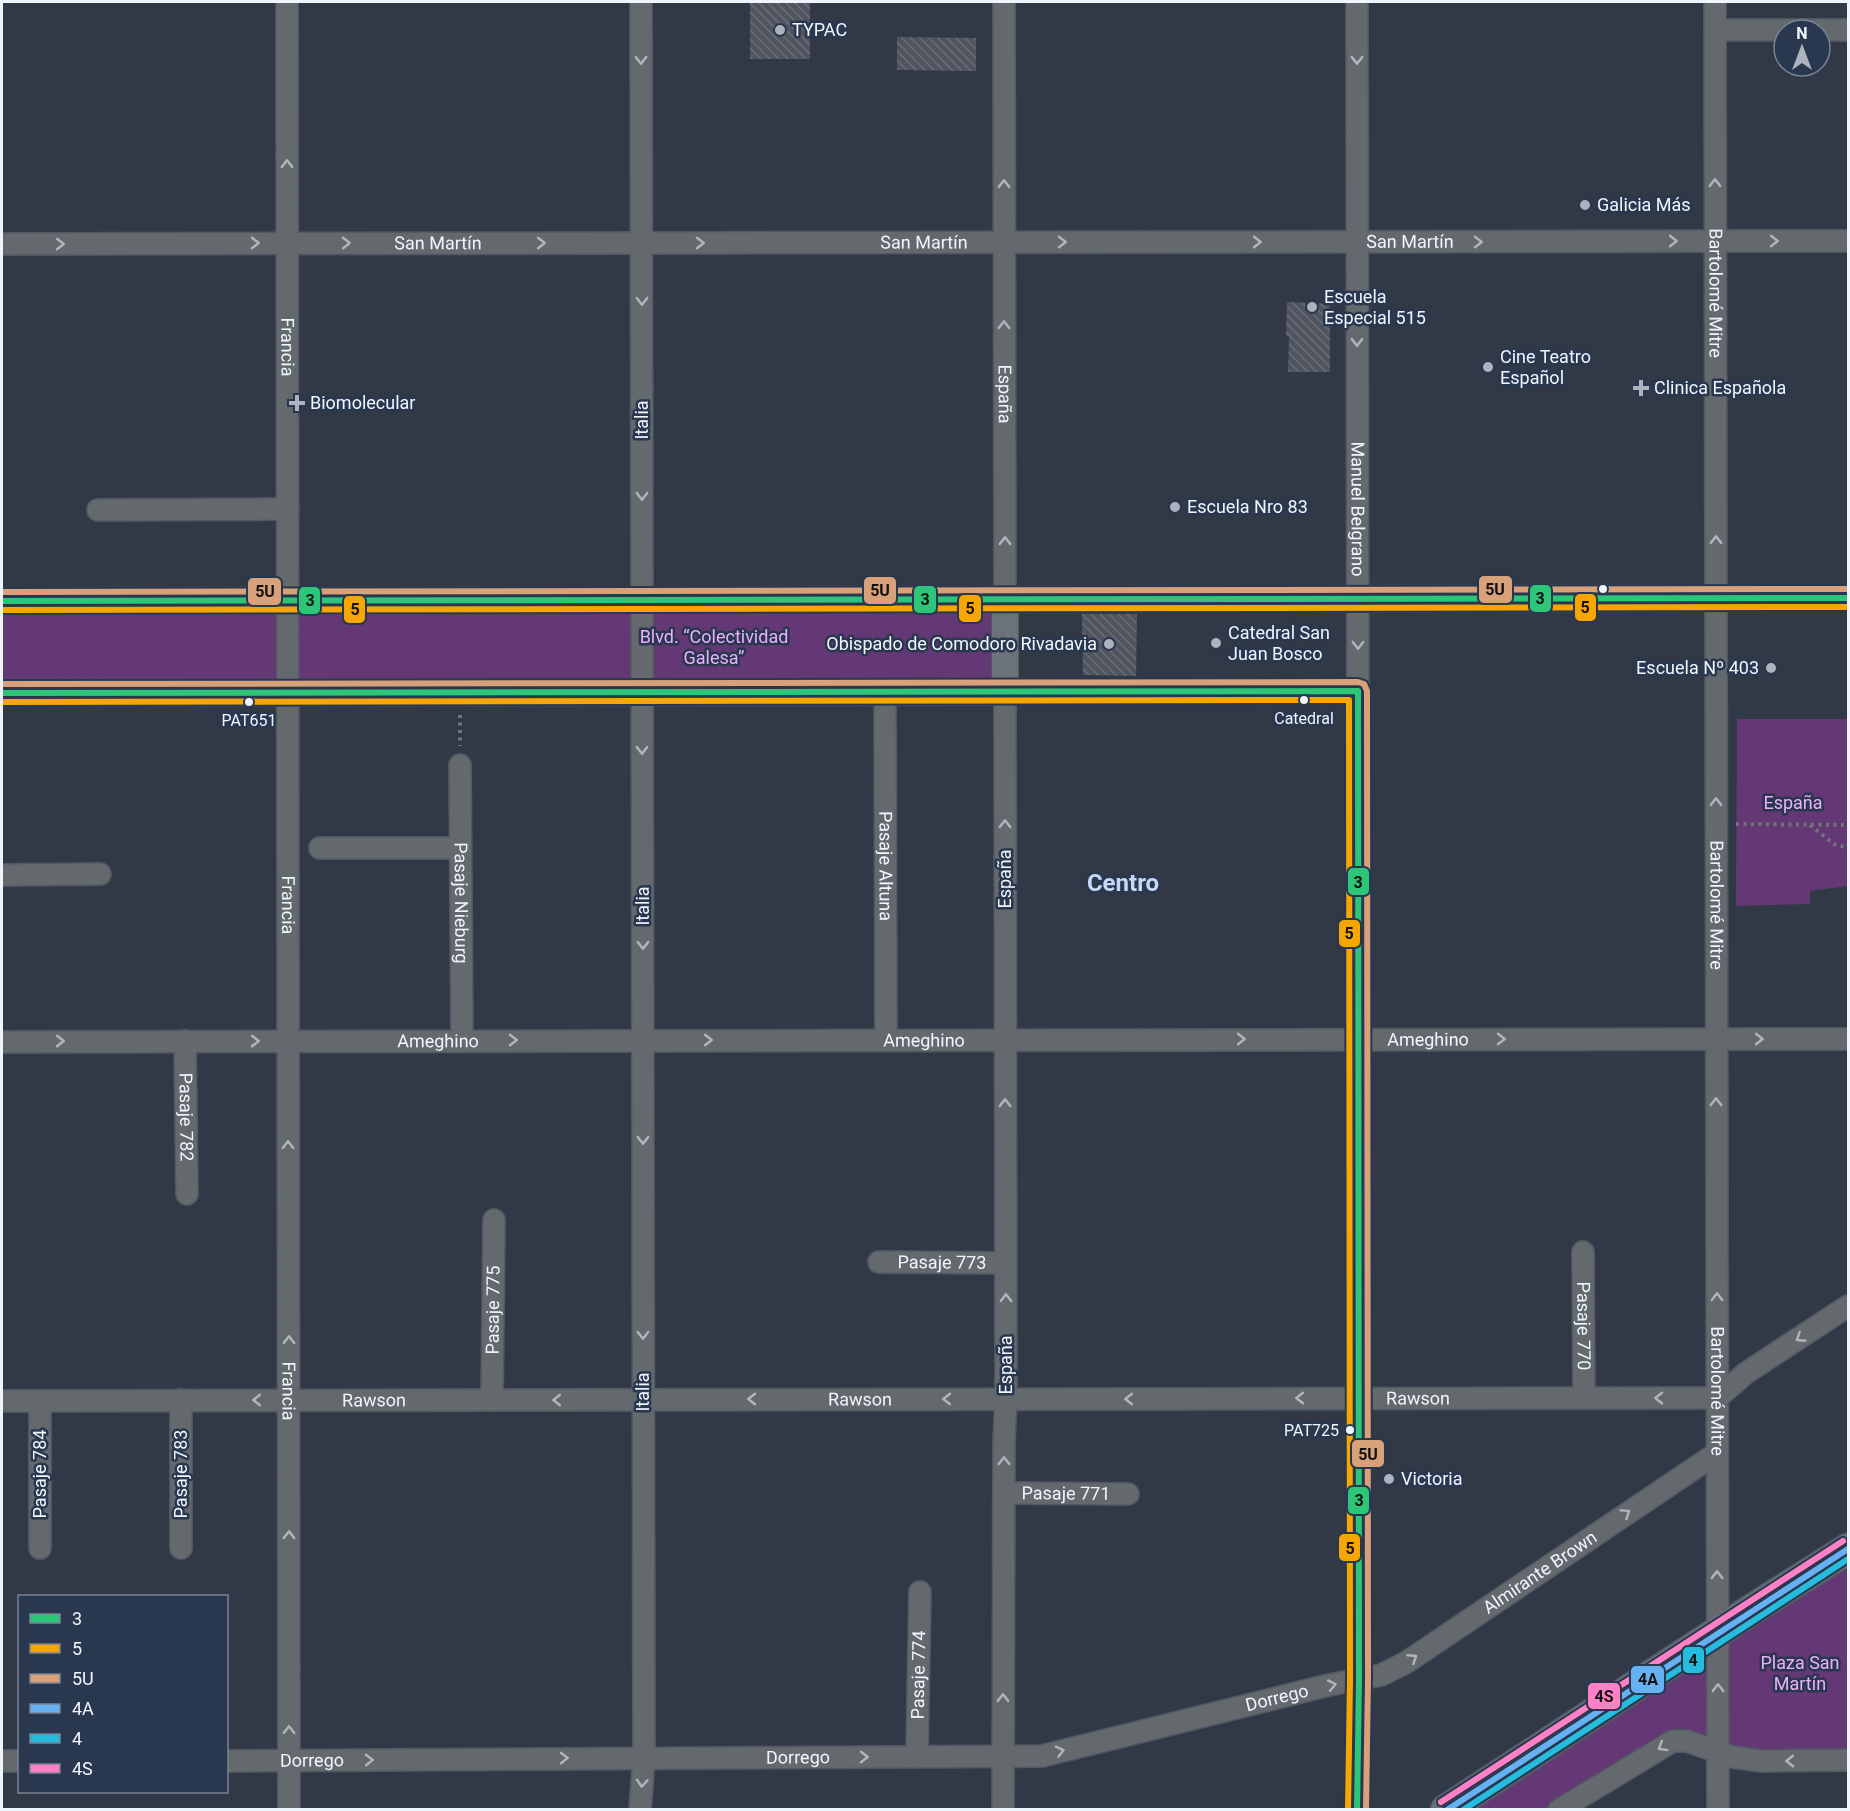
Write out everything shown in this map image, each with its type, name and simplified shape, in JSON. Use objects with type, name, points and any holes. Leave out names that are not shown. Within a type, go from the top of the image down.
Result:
[{"type":"highway","points":[[1446,1809],[1759,1605],[1848,1550]]},
{"type":"main road","points":[[2,601],[1848,598]]},
{"type":"main road","name":"España","points":[[1005,600],[1005,692]]},
{"type":"main road","points":[[2,693],[1005,692]]},
{"type":"street","name":"Francia","points":[[286,2],[290,1809]]},
{"type":"street","name":"Italia","points":[[640,1809],[644,1757],[641,2]]},
{"type":"street","name":"España","points":[[1004,2],[1005,600]]},
{"type":"street","name":"Manuel Belgrano","points":[[1357,2],[1359,1398],[1357,1809]]},
{"type":"street","name":"Bartolomé Mitre","points":[[1715,2],[1718,1809]]},
{"type":"street","points":[[1715,30],[1848,30]]},
{"type":"street","name":"San Martín","points":[[2,244],[1848,241]]},
{"type":"street","points":[[98,510],[288,509]]},
{"type":"street","points":[[1005,692],[1358,691]]},
{"type":"street","name":"Pasaje Altuna","points":[[885,692],[886,1040]]},
{"type":"street","name":"España","points":[[1003,1809],[1006,1399],[1005,692]]},
{"type":"street","name":"Pasaje Nieburg","points":[[460,765],[462,1040]]},
{"type":"street","points":[[320,848],[460,848]]},
{"type":"street","points":[[2,875],[100,874]]},
{"type":"street","name":"Ameghino","points":[[2,1042],[1848,1039]]},
{"type":"street","name":"Pasaje 782","points":[[185,1041],[186,1194]]},
{"type":"street","name":"Pasaje 775","points":[[492,1400],[494,1220]]},
{"type":"street","name":"Pasaje 770","points":[[1583,1252],[1584,1398]]},
{"type":"street","name":"Pasaje 773","points":[[879,1262],[1006,1263]]},
{"type":"street","points":[[1717,1398],[1746,1373],[1848,1306]]},
{"type":"street","name":"Rawson","points":[[2,1401],[1717,1398]]},
{"type":"street","name":"Pasaje 783","points":[[181,1400],[182,1548]]},
{"type":"street","name":"Pasaje 784","points":[[40,1401],[40,1548]]},
{"type":"street","name":"Almirante Brown","points":[[1359,1680],[1381,1675],[1407,1662],[1717,1453]]},
{"type":"street","name":"Pasaje 771","points":[[1004,1493],[1128,1494]]},
{"type":"street","name":"Pasaje 774","points":[[917,1757],[920,1592]]},
{"type":"street","name":"Dorrego","points":[[228,1761],[1042,1756],[1359,1680]]},
{"type":"street","points":[[1559,1809],[1673,1741],[1687,1741],[1718,1750],[1732,1757],[1762,1761],[1848,1760]]},
{"type":"street","points":[[2,1761],[18,1761]]},
{"type":"path","points":[[460,714],[460,765]]},
{"type":"path","points":[[1736,824],[1848,825]]},
{"type":"path","points":[[1810,825],[1834,844],[1848,848]]},
{"type":"green space","name":"Blvd. “Colectividad Galesa”","points":[[1005,600],[1005,692],[2,693],[2,601]]},
{"type":"green space","name":"España","points":[[1737,719],[1848,719],[1848,886],[1810,891],[1810,904],[1736,906]]},
{"type":"green space","name":"Plaza San Martín","points":[[1848,1549],[1848,1760],[1762,1761],[1687,1741],[1559,1809],[1446,1810]]},
{"type":"building","name":"TYPAC","points":[[750,2],[810,2],[810,59],[750,59]]},
{"type":"building","points":[[897,37],[976,38],[976,71],[897,70]]},
{"type":"building","points":[[1287,302],[1330,304],[1330,372],[1288,372]]},
{"type":"building","name":"Obispado de Comodoro Rivadavia","points":[[1082,614],[1137,614],[1136,676],[1083,675]]},
{"type":"transit line","name":"5U","points":[[2,592],[1848,589]]},
{"type":"transit line","name":"3","points":[[2,601],[1848,598]]},
{"type":"transit line","name":"5","points":[[2,610],[1848,607]]},
{"type":"transit line","name":"5U","points":[[2,684],[1358,682],[1364,684],[1367,691],[1368,1680],[1366,1810]]},
{"type":"transit line","name":"3","points":[[2,693],[1358,691],[1359,1680],[1357,1810]]},
{"type":"transit line","name":"5","points":[[2,702],[1349,700],[1350,1680],[1348,1810]]},
{"type":"transit line","name":"4S","points":[[1441,1802],[1843,1541]]},
{"type":"transit line","name":"4A","points":[[1447,1810],[1848,1549]]},
{"type":"transit line","name":"4","points":[[1463,1810],[1848,1559]]},
{"type":"place","name":"TYPAC","points":[[780,30]]},
{"type":"place","name":"Galicia Más","points":[[1585,205]]},
{"type":"place","name":"Escuela Especial 515","points":[[1312,307]]},
{"type":"place","name":"Cine Teatro Español","points":[[1488,367]]},
{"type":"place","name":"Clinica Española","points":[[1641,388]]},
{"type":"place","name":"Biomolecular","points":[[297,403]]},
{"type":"place","name":"Escuela Nro 83","points":[[1175,507]]},
{"type":"place","name":"Catedral San Juan Bosco","points":[[1216,643]]},
{"type":"place","name":"Obispado de Comodoro Rivadavia","points":[[1109,644]]},
{"type":"place","name":"Escuela Nº 403","points":[[1771,668]]},
{"type":"place","name":"Catedral","points":[[1304,700]]},
{"type":"place","name":"PAT651","points":[[249,702]]},
{"type":"place","name":"PAT725","points":[[1350,1430]]},
{"type":"place","name":"Victoria","points":[[1389,1479]]},
{"type":"district","name":"Centro","points":[[1123,883]]}]
